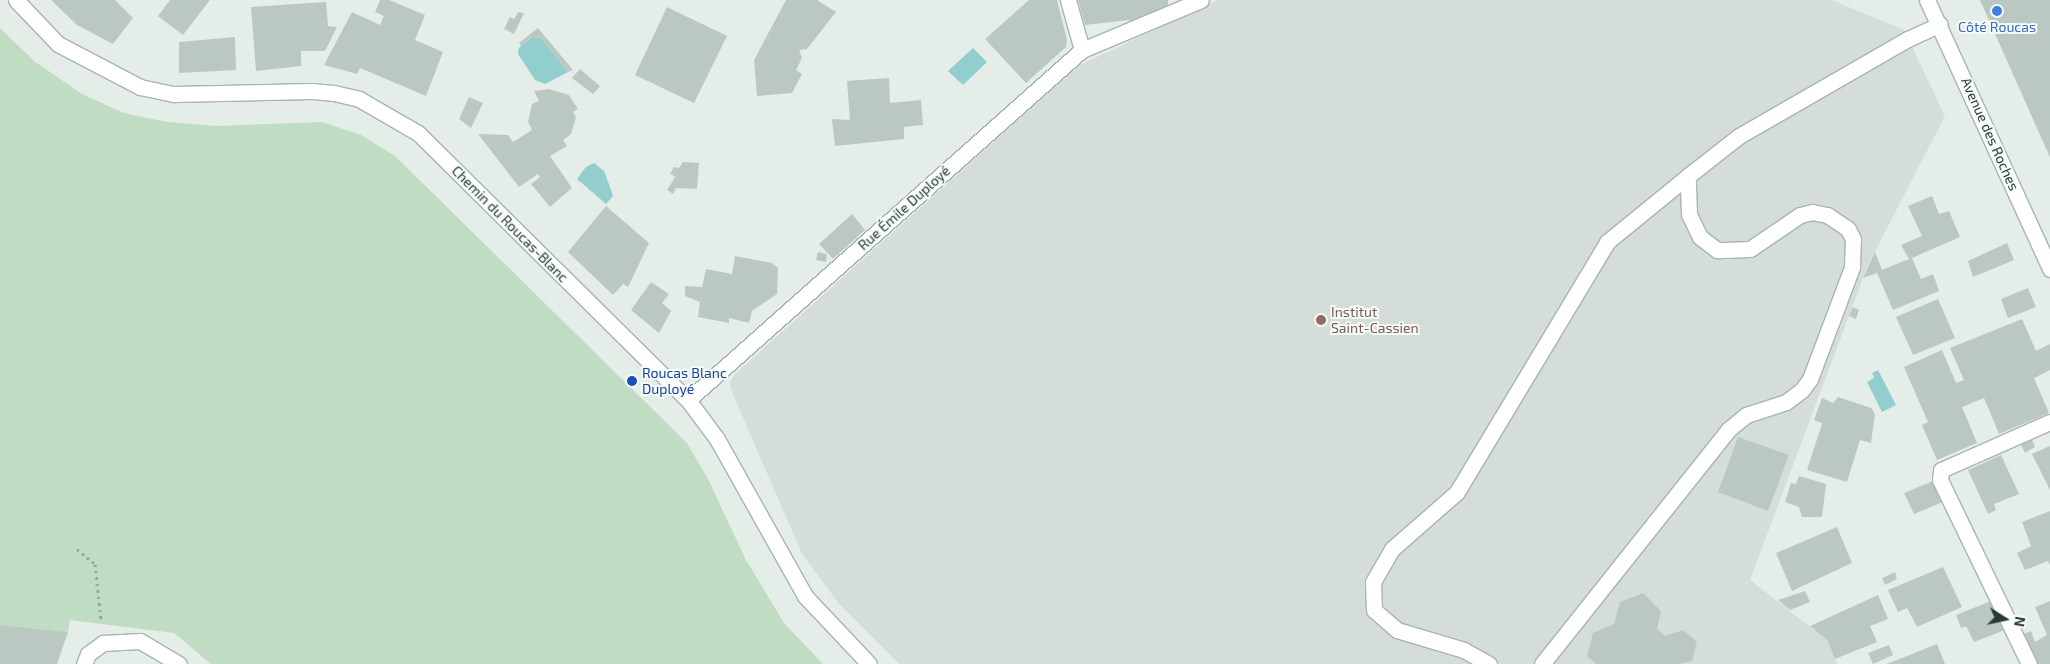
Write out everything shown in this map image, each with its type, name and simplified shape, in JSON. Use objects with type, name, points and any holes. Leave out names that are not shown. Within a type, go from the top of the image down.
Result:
[{"type":"street","name":"Chemin du Roucas-Blanc","points":[[16,0],[58,44],[140,87],[174,94],[312,91],[359,99],[383,111],[418,133],[688,400],[716,439],[805,596],[869,664]]},
{"type":"street","points":[[1068,0],[1082,50]]},
{"type":"street","name":"Rue Émile Duployé","points":[[688,400],[1082,50],[1201,0]]},
{"type":"street","name":"Avenue des Roches","points":[[1927,0],[1940,24],[2050,269]]},
{"type":"street","points":[[1489,664],[1464,650],[1397,630],[1374,610],[1373,582],[1392,549],[1457,492],[1487,446],[1607,242],[1739,136],[1908,39],[1940,24]]},
{"type":"street","points":[[1542,664],[1729,429],[1746,415],[1786,402],[1802,390],[1810,379],[1852,267],[1853,239],[1848,229],[1827,214],[1812,212],[1800,215],[1750,249],[1717,250],[1700,237],[1689,214],[1688,176]]},
{"type":"street","points":[[2029,664],[1940,480],[1941,470],[2050,422]]},
{"type":"street","points":[[84,664],[88,654],[103,643],[140,640],[179,664]]},
{"type":"path","points":[[77,549],[95,564],[103,643]]},
{"type":"shaded area","name":"Institut Saint-Cassien","points":[[1218,0],[1832,0],[1904,30],[1945,116],[1868,265],[1750,580],[1827,640],[1837,664],[899,664],[840,605],[802,554],[732,392],[730,384],[734,375],[1078,66]]},
{"type":"green space","points":[[0,28],[34,61],[82,94],[124,113],[167,122],[217,126],[322,122],[361,135],[395,156],[687,443],[708,479],[746,560],[784,623],[823,664],[211,664],[174,633],[70,620],[68,632],[0,625]]},
{"type":"water","points":[[532,37],[541,38],[568,72],[545,84],[535,80],[518,54],[519,48]]},
{"type":"water","points":[[973,48],[987,62],[963,85],[948,71]]},
{"type":"water","points":[[594,163],[604,171],[613,196],[606,204],[577,179],[586,167]]},
{"type":"water","points":[[1878,370],[1896,405],[1882,412],[1867,382],[1874,378],[1872,373]]},
{"type":"building","points":[[51,0],[115,0],[133,18],[113,44],[77,25]]},
{"type":"building","points":[[170,0],[210,0],[183,35],[158,16]]},
{"type":"building","points":[[380,0],[389,0],[425,15],[415,40],[443,52],[426,96],[360,68],[357,74],[324,65],[352,12],[380,25],[384,16],[375,12]]},
{"type":"building","points":[[786,0],[817,0],[836,12],[807,49],[799,50],[802,58],[796,70],[802,74],[792,93],[757,96],[754,60]]},
{"type":"building","points":[[1029,0],[1057,0],[1067,40],[1066,47],[1026,83],[985,39]]},
{"type":"building","points":[[1078,0],[1168,0],[1168,5],[1131,24],[1129,20],[1085,25]]},
{"type":"building","points":[[1980,0],[2050,0],[2050,157],[2044,144]]},
{"type":"building","points":[[326,2],[328,26],[337,27],[325,51],[301,51],[301,66],[256,71],[251,7]]},
{"type":"building","points":[[667,7],[727,36],[694,103],[635,75]]},
{"type":"building","points":[[518,12],[524,13],[514,34],[504,29],[510,17],[514,19]]},
{"type":"building","points":[[538,28],[573,70],[568,72],[541,38],[532,37],[521,46],[519,43]]},
{"type":"building","points":[[235,37],[236,70],[179,73],[179,42]]},
{"type":"building","points":[[580,69],[600,86],[593,94],[572,78]]},
{"type":"building","points":[[889,78],[890,103],[921,100],[923,125],[904,127],[904,139],[835,146],[832,119],[850,120],[847,81]]},
{"type":"building","points":[[549,89],[569,95],[578,109],[573,112],[576,117],[571,134],[563,140],[567,146],[550,156],[572,188],[550,207],[531,184],[540,177],[538,174],[519,187],[478,134],[508,135],[513,142],[532,130],[528,122],[532,104],[539,101],[534,91]]},
{"type":"building","points":[[469,97],[483,103],[471,128],[459,119]]},
{"type":"building","points":[[683,162],[699,163],[697,189],[676,188],[673,194],[667,190],[675,177],[680,179],[670,174],[674,167],[679,168]]},
{"type":"building","points":[[1932,196],[1939,214],[1949,211],[1960,237],[1912,258],[1921,279],[1933,274],[1939,291],[1893,310],[1877,273],[1863,278],[1875,252],[1882,270],[1909,259],[1901,245],[1922,236],[1908,206]]},
{"type":"building","points":[[606,206],[649,243],[628,287],[623,284],[613,295],[568,252]]},
{"type":"building","points":[[852,214],[865,230],[833,259],[819,244]]},
{"type":"building","points":[[2007,243],[2014,260],[1973,277],[1968,261]]},
{"type":"building","points":[[818,252],[827,254],[826,262],[816,260]]},
{"type":"building","points":[[735,256],[772,263],[778,268],[777,294],[752,311],[749,323],[729,318],[729,323],[698,317],[700,302],[685,296],[685,286],[702,287],[706,269],[732,274]]},
{"type":"building","points":[[651,282],[669,294],[662,303],[671,311],[659,333],[631,310]]},
{"type":"building","points":[[2028,288],[2036,307],[2008,318],[2001,299]]},
{"type":"building","points":[[1938,299],[1955,338],[1913,355],[1896,317]]},
{"type":"building","points":[[1853,307],[1859,310],[1856,319],[1849,316]]},
{"type":"building","points":[[2022,319],[2036,351],[2050,344],[2050,370],[2034,378],[2049,413],[1999,434],[1984,398],[1962,407],[1977,443],[1937,460],[1922,425],[1928,422],[1904,367],[1942,350],[1956,383],[1964,380],[1950,348]]},
{"type":"building","points":[[1838,397],[1871,408],[1875,414],[1871,443],[1860,440],[1847,482],[1807,470],[1822,423],[1814,420],[1822,398],[1833,403]]},
{"type":"building","points":[[1738,437],[1789,455],[1768,511],[1718,492]]},
{"type":"building","points":[[2031,437],[2035,447],[2025,453],[2019,441]]},
{"type":"building","points":[[2050,446],[2050,490],[2032,454]]},
{"type":"building","points":[[2001,455],[2019,494],[1994,504],[1996,510],[1988,514],[1968,470]]},
{"type":"building","points":[[1799,476],[1826,484],[1822,517],[1802,517],[1799,507],[1785,502],[1791,483],[1796,484]]},
{"type":"building","points":[[1933,481],[1943,502],[1914,514],[1904,493]]},
{"type":"building","points":[[2050,511],[2050,565],[2048,561],[2025,570],[2017,553],[2031,546],[2022,522]]},
{"type":"building","points":[[1837,527],[1852,563],[1792,591],[1776,553]]},
{"type":"building","points":[[1943,567],[1962,607],[1917,627],[1907,608],[1898,612],[1888,590]]},
{"type":"building","points":[[1895,572],[1897,579],[1885,585],[1882,578]]},
{"type":"building","points":[[1805,591],[1810,602],[1790,610],[1778,600]]},
{"type":"building","points":[[1643,593],[1661,611],[1657,629],[1665,636],[1683,630],[1697,642],[1692,661],[1679,664],[1596,664],[1587,656],[1593,633],[1614,624],[1620,602]]},
{"type":"building","points":[[1878,595],[1888,619],[1870,626],[1877,642],[1835,659],[1827,640],[1810,626]]},
{"type":"building","points":[[1991,601],[2005,630],[1974,642],[1966,626],[1961,628],[1956,615]]},
{"type":"building","points":[[2050,601],[2050,664],[2038,664],[2024,634],[2031,631],[2035,642],[2047,635],[2035,607]]},
{"type":"building","points":[[0,625],[68,632],[57,664],[0,664]]},
{"type":"building","points":[[1937,644],[1945,664],[1887,664]]},
{"type":"building","points":[[1889,645],[1893,655],[1873,664],[1868,653]]},
{"type":"place","name":"Côté Roucas","points":[[1997,11]]},
{"type":"place","name":"Institut Saint-Cassien","points":[[1321,320]]},
{"type":"place","name":"Roucas Blanc Duployé","points":[[632,381]]}]
